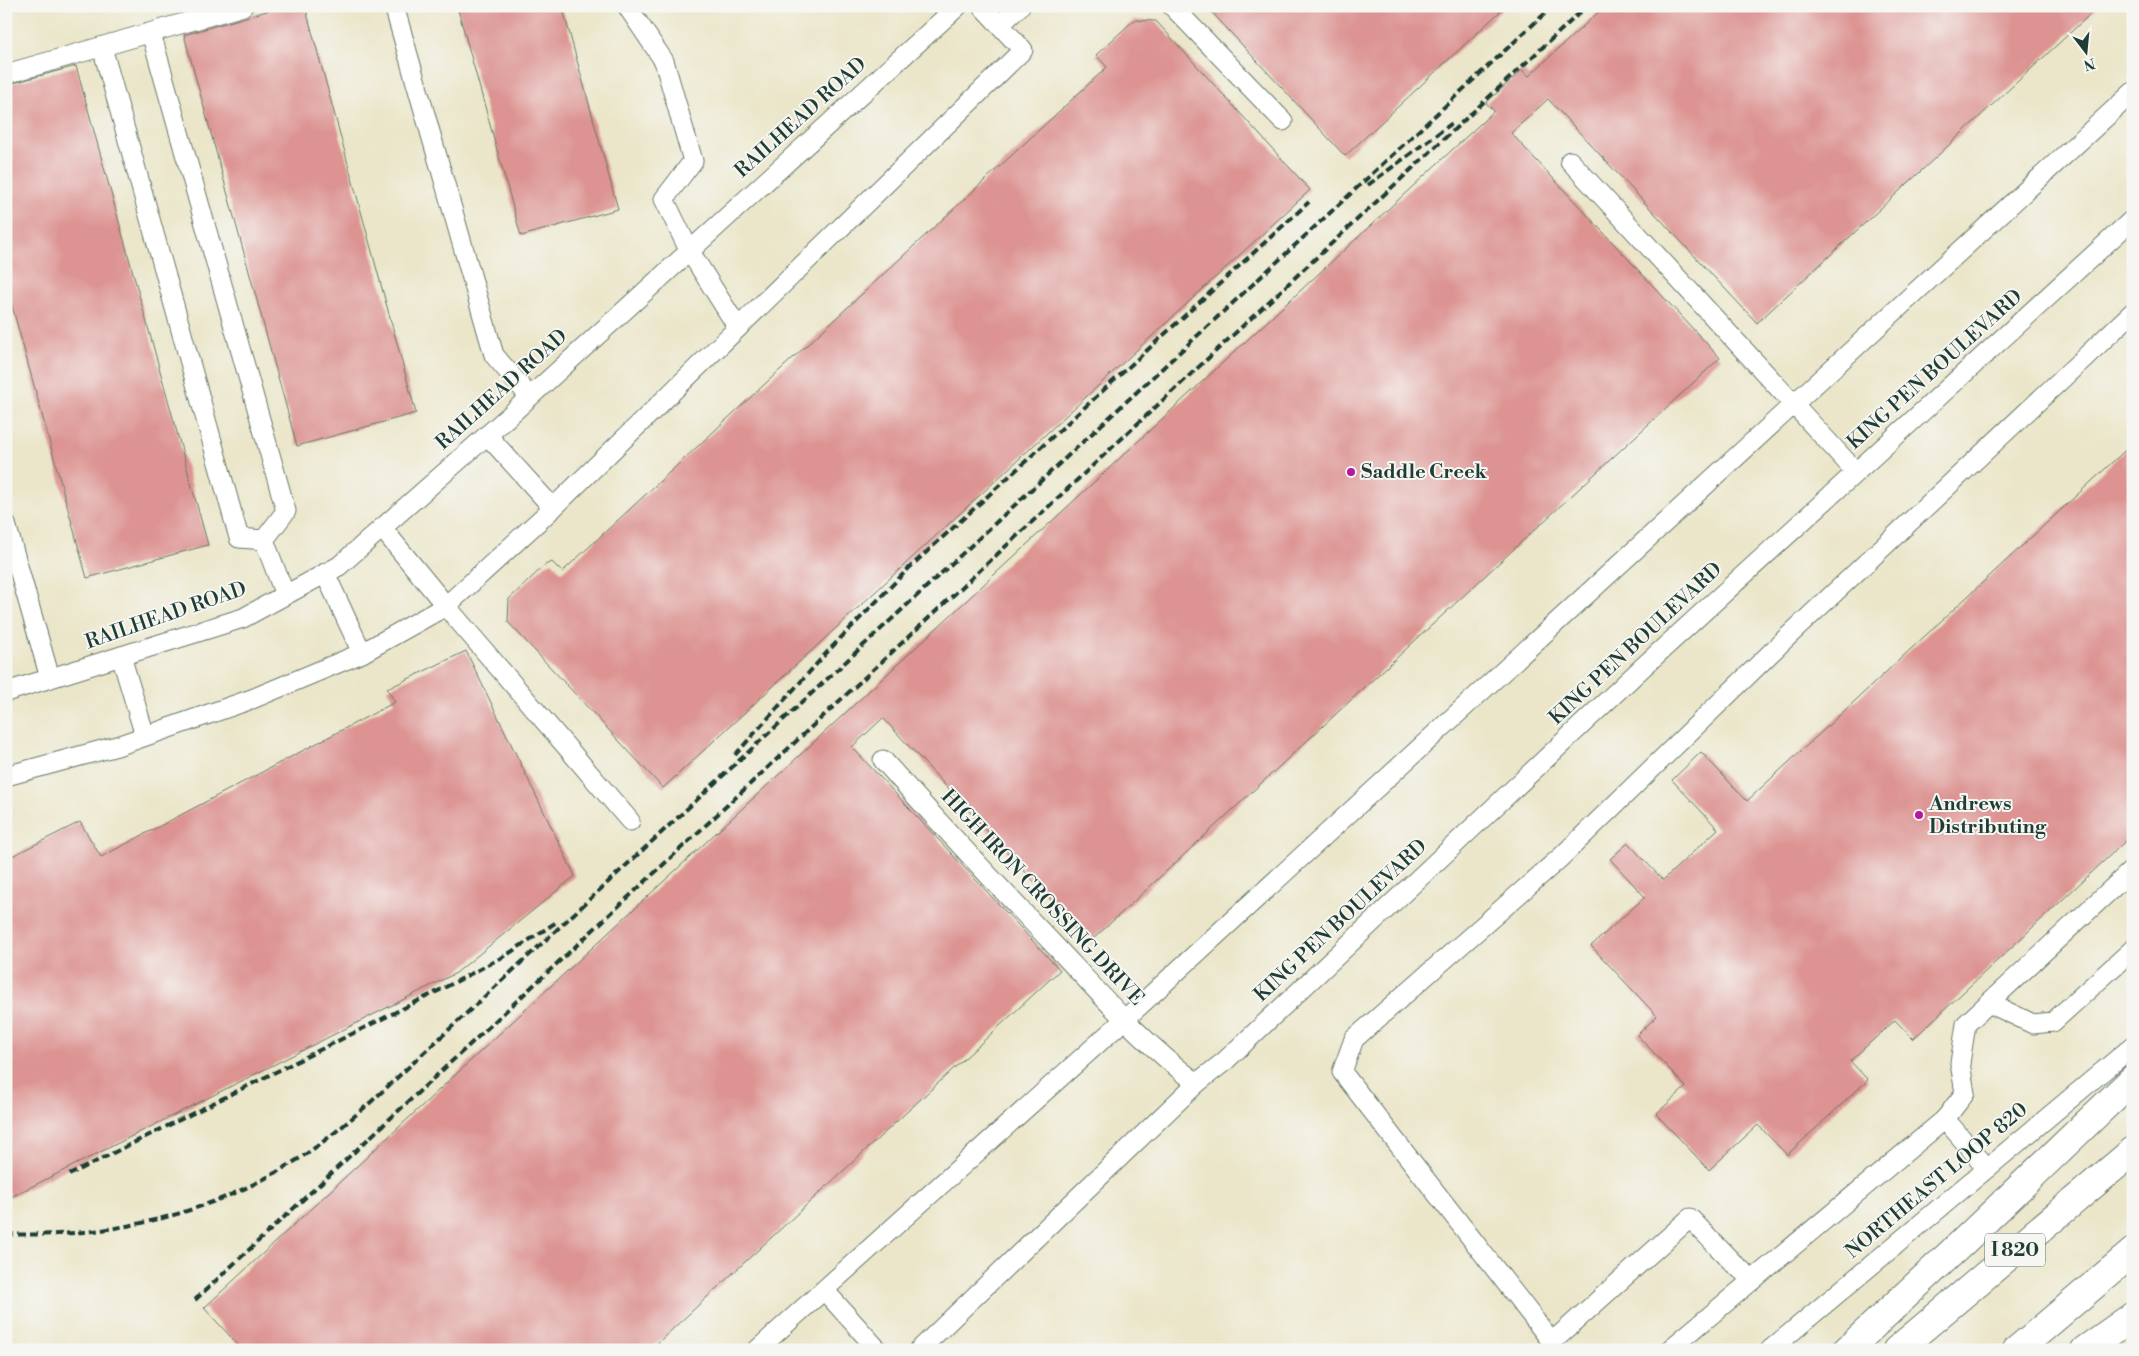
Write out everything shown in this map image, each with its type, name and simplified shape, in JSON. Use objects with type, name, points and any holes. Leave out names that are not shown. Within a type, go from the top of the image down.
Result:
[{"type":"highway","points":[[1847,1350],[2133,1079]]},
{"type":"highway","name":"I 820","points":[[1897,1350],[2133,1151]]},
{"type":"highway","points":[[2018,1350],[2133,1252]]},
{"type":"highway","points":[[2085,1350],[2133,1316]]},
{"type":"street","points":[[6,74],[243,6]]},
{"type":"street","points":[[394,6],[494,355],[529,396]]},
{"type":"street","points":[[627,6],[664,61],[693,161],[664,199],[689,250],[738,328]]},
{"type":"street","name":"RAILHEAD ROAD","points":[[6,692],[242,618],[339,566],[487,435],[958,6]]},
{"type":"street","points":[[6,776],[117,746],[252,699],[362,653],[446,606],[553,508],[1023,50],[982,6]]},
{"type":"street","points":[[1000,25],[1020,6]]},
{"type":"street","points":[[1172,6],[1283,121]]},
{"type":"street","points":[[151,33],[286,511],[264,540]]},
{"type":"street","points":[[102,46],[239,538],[264,540]]},
{"type":"street","points":[[757,1350],[1124,1020],[2133,92]]},
{"type":"street","points":[[1570,161],[1856,472]]},
{"type":"street","name":"KING PEN BOULEVARD","points":[[919,1350],[1197,1083],[1225,1061],[1637,673],[2133,219]]},
{"type":"street","points":[[1753,1280],[1734,1264],[1690,1218],[1553,1346],[1342,1072],[1354,1039],[1561,857],[1782,642],[2133,312]]},
{"type":"street","points":[[487,435],[553,508]]},
{"type":"street","points":[[6,524],[50,678]]},
{"type":"street","points":[[382,528],[630,822]]},
{"type":"street","points":[[264,540],[285,595]]},
{"type":"street","points":[[325,573],[362,653]]},
{"type":"street","points":[[121,656],[145,736]]},
{"type":"street","name":"HIGH IRON CROSSING DRIVE","points":[[883,760],[1124,1020],[1171,1064],[1197,1083]]},
{"type":"street","points":[[1669,1350],[1945,1119],[1965,1093],[1960,1064],[1966,1024],[2133,869]]},
{"type":"street","points":[[1989,1003],[2033,1024],[2053,1022],[2133,949]]},
{"type":"street","name":"NORTHEAST LOOP 820","points":[[1770,1350],[2133,1046]]},
{"type":"street","points":[[1945,1119],[1987,1168]]},
{"type":"street","points":[[824,1290],[878,1350]]},
{"type":"building","points":[[284,6],[305,6],[416,413],[297,446],[184,35]]},
{"type":"building","points":[[457,6],[562,6],[618,209],[521,236]]},
{"type":"building","points":[[1206,6],[1506,6],[1345,156]]},
{"type":"building","name":"Saddle Creek","points":[[1605,6],[2099,6],[1757,323],[1548,99],[1511,133],[1720,358],[1090,942],[883,718],[852,747],[1060,970],[650,1350],[243,1350],[204,1308],[1494,111],[1486,103],[1522,70],[1529,76]]},
{"type":"building","points":[[1134,20],[1156,21],[1310,190],[663,788],[508,622],[509,599],[545,565],[552,562],[562,572],[1107,67],[1096,55]]},
{"type":"building","points":[[76,66],[208,545],[87,578],[6,284],[6,85]]},
{"type":"building","name":"Andrews Distributing","points":[[2133,443],[2133,834],[1913,1039],[1895,1020],[1850,1061],[1868,1080],[1787,1155],[1758,1125],[1709,1170],[1656,1114],[1686,1087],[1637,1035],[1657,1016],[1591,946],[1645,897],[1610,859],[1628,843],[1663,880],[1718,829],[1672,780],[1701,752],[1747,801]]},
{"type":"building","points":[[466,651],[575,876],[456,973],[11,1197],[6,1188],[6,859],[80,822],[101,857],[395,702],[387,689]]},
{"type":"railway","points":[[6,1234],[83,1232],[121,1227],[159,1219],[196,1208],[267,1178],[328,1138],[372,1101],[1553,6]]},
{"type":"railway","points":[[195,1300],[1587,6]]},
{"type":"railway","points":[[1368,185],[1455,121]]},
{"type":"railway","points":[[735,755],[830,649],[908,569],[1309,202]]},
{"type":"railway","points":[[69,1175],[444,988],[508,954],[558,921]]},
{"type":"place","name":"Saddle Creek","points":[[1351,472]]},
{"type":"place","name":"Andrews Distributing","points":[[1919,815]]}]
